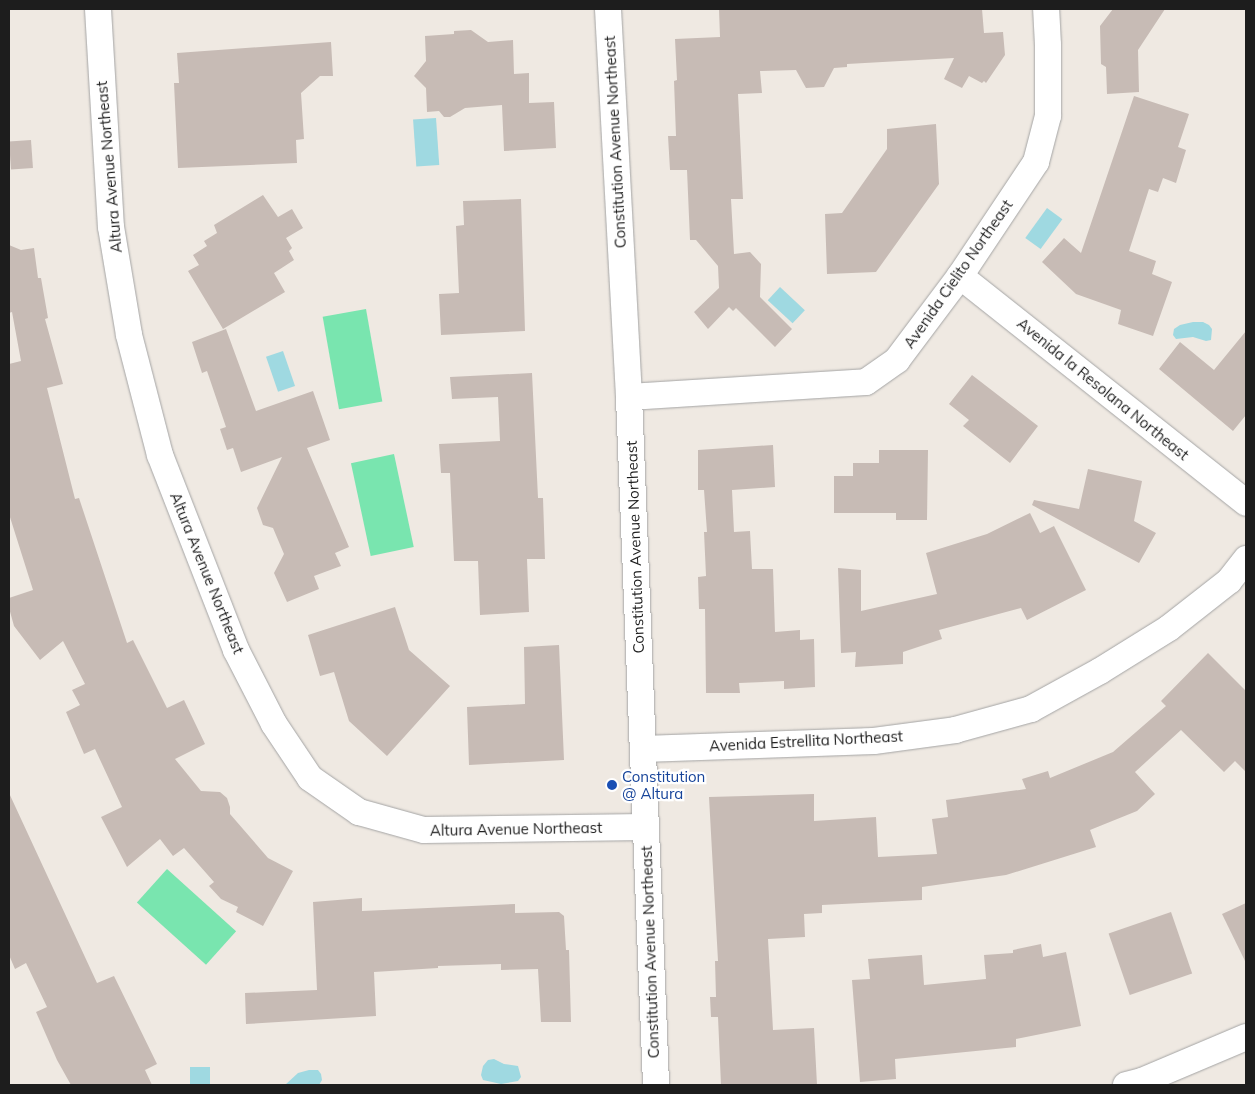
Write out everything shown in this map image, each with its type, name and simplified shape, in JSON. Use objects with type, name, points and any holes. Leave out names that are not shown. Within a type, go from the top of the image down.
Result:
[{"type":"street","name":"Altura Avenue Northeast","points":[[98,9],[111,227],[129,335],[160,455],[236,650],[274,724],[310,778],[359,812],[424,830],[645,827]]},
{"type":"street","name":"Constitution Avenue Northeast","points":[[608,9],[629,397],[656,1085]]},
{"type":"street","name":"Avenida Cielito Northeast","points":[[629,397],[866,382],[897,360],[960,276],[1036,162],[1048,116],[1046,9]]},
{"type":"street","name":"Avenida la Resolana Northeast","points":[[960,276],[1246,503]]},
{"type":"street","name":"Avenida Estrellita Northeast","points":[[643,749],[874,741],[955,730],[1031,709],[1100,671],[1169,628],[1238,589],[1246,559]]},
{"type":"street","points":[[1126,1085],[1246,1037]]},
{"type":"green space","points":[[366,309],[382,402],[339,409],[323,317]]},
{"type":"green space","points":[[394,454],[414,547],[371,556],[351,463]]},
{"type":"green space","points":[[167,869],[236,931],[206,965],[137,902]]},
{"type":"water","points":[[436,118],[439,165],[416,166],[413,120]]},
{"type":"water","points":[[1047,208],[1062,219],[1041,249],[1025,238]]},
{"type":"water","points":[[780,287],[805,310],[793,323],[768,300]]},
{"type":"water","points":[[1203,322],[1209,325],[1212,329],[1211,340],[1206,341],[1193,337],[1176,339],[1173,335],[1174,329],[1180,325]]},
{"type":"water","points":[[283,351],[295,386],[278,392],[266,357]]},
{"type":"water","points":[[494,1059],[504,1064],[518,1066],[521,1077],[518,1081],[501,1084],[483,1080],[481,1075],[483,1066],[488,1060]]},
{"type":"water","points":[[190,1067],[210,1067],[210,1085],[190,1085]]},
{"type":"water","points":[[318,1070],[321,1074],[322,1080],[319,1085],[285,1085],[298,1073]]},
{"type":"building","points":[[719,9],[982,9],[984,33],[1003,32],[1005,55],[986,83],[984,81],[982,83],[969,76],[962,88],[944,79],[954,58],[847,64],[847,67],[834,68],[824,87],[806,88],[796,70],[760,71],[762,93],[738,94],[743,199],[731,199],[734,254],[750,252],[761,264],[760,297],[792,329],[775,347],[736,308],[733,311],[729,307],[708,329],[694,312],[719,288],[718,266],[696,240],[690,240],[687,170],[670,170],[668,136],[676,136],[674,81],[677,80],[675,39],[720,37]]},
{"type":"building","points":[[1113,9],[1165,9],[1138,50],[1139,92],[1107,94],[1106,67],[1101,64],[1100,26]]},
{"type":"building","points":[[471,30],[488,42],[513,40],[514,74],[529,73],[529,103],[554,102],[556,148],[504,151],[502,105],[465,108],[450,117],[444,117],[439,111],[427,112],[426,88],[414,76],[426,61],[425,36],[454,34],[454,31]]},
{"type":"building","points":[[331,42],[333,76],[320,76],[301,93],[304,139],[296,140],[297,163],[178,168],[174,83],[179,83],[177,53]]},
{"type":"building","points":[[1134,96],[1189,114],[1178,147],[1186,150],[1176,183],[1163,178],[1158,192],[1149,189],[1129,251],[1156,261],[1152,274],[1172,282],[1153,336],[1118,324],[1121,310],[1076,294],[1042,262],[1064,238],[1081,253]]},
{"type":"building","points":[[936,124],[939,184],[876,272],[827,274],[825,214],[842,213],[887,149],[887,129]]},
{"type":"building","points":[[31,140],[33,168],[11,169],[9,142]]},
{"type":"building","points":[[263,195],[278,217],[292,209],[303,228],[286,238],[292,248],[289,251],[294,260],[274,273],[285,292],[223,329],[188,271],[199,265],[193,255],[207,246],[204,241],[217,233],[214,225]]},
{"type":"building","points":[[521,199],[525,331],[441,335],[439,294],[459,293],[456,226],[464,225],[463,201]]},
{"type":"building","points":[[9,245],[21,250],[34,248],[38,278],[41,278],[48,318],[45,319],[63,384],[47,388],[75,499],[79,498],[127,643],[133,640],[167,708],[184,700],[205,744],[175,759],[201,791],[220,792],[227,798],[230,814],[268,858],[293,871],[263,926],[236,912],[238,907],[221,899],[209,886],[214,882],[184,848],[173,856],[160,839],[127,867],[101,817],[122,807],[95,749],[84,754],[66,712],[80,705],[72,690],[85,684],[63,641],[40,660],[14,626],[9,608],[9,598],[33,590],[9,514],[9,364],[21,361],[12,312],[9,313]]},
{"type":"building","points":[[226,329],[256,411],[313,391],[330,440],[307,448],[349,547],[335,553],[341,566],[314,576],[319,589],[287,602],[274,573],[284,554],[273,528],[263,525],[257,508],[282,457],[241,472],[233,448],[227,450],[220,429],[226,427],[207,371],[202,373],[192,342]]},
{"type":"building","points":[[1246,331],[1246,415],[1233,431],[1159,369],[1180,342],[1214,370]]},
{"type":"building","points":[[532,373],[538,498],[543,498],[545,559],[527,559],[529,612],[480,615],[478,561],[454,561],[450,473],[441,473],[439,444],[500,441],[498,397],[452,399],[450,377]]},
{"type":"building","points":[[972,375],[1038,426],[1010,463],[963,426],[969,420],[949,404]]},
{"type":"building","points":[[773,445],[775,487],[732,490],[734,532],[750,531],[752,569],[773,569],[775,632],[800,630],[800,640],[814,639],[815,687],[784,689],[784,681],[739,683],[740,693],[706,693],[705,609],[699,609],[698,577],[706,576],[704,532],[707,532],[704,490],[698,490],[698,450]]},
{"type":"building","points":[[879,450],[928,450],[927,520],[896,520],[896,513],[834,513],[834,476],[853,476],[853,463],[879,463]]},
{"type":"building","points":[[1088,469],[1142,481],[1134,521],[1156,533],[1139,563],[1032,505],[1034,500],[1079,509]]},
{"type":"building","points":[[1030,513],[1040,533],[1054,526],[1086,590],[1027,620],[1021,608],[939,630],[942,639],[903,652],[903,664],[855,667],[856,652],[841,653],[838,568],[861,570],[861,611],[937,594],[926,553],[987,534]]},
{"type":"building","points":[[395,607],[409,650],[450,686],[387,756],[349,721],[334,672],[320,676],[308,635]]},
{"type":"building","points":[[559,645],[564,760],[469,765],[467,707],[525,704],[524,647]]},
{"type":"building","points":[[1208,653],[1246,691],[1246,772],[1235,761],[1224,772],[1181,730],[1135,772],[1155,794],[1137,811],[1090,830],[1096,847],[1006,875],[922,887],[922,900],[822,905],[822,913],[804,914],[805,937],[768,939],[773,1030],[814,1028],[817,1085],[721,1085],[718,1017],[711,1017],[710,997],[716,997],[715,961],[718,961],[709,797],[814,794],[814,821],[876,817],[878,857],[937,854],[932,819],[948,817],[946,800],[1026,789],[1022,779],[1048,771],[1050,778],[1113,752],[1166,706],[1161,701]]},
{"type":"building","points":[[9,793],[97,983],[114,976],[157,1064],[145,1070],[152,1085],[71,1085],[57,1060],[36,1012],[47,1007],[26,963],[15,969],[9,955]]},
{"type":"building","points":[[362,898],[362,911],[515,904],[515,913],[559,912],[564,916],[566,950],[569,950],[571,1022],[541,1022],[538,969],[501,970],[501,964],[438,966],[438,968],[374,972],[376,1016],[246,1024],[245,993],[317,990],[313,902]]},
{"type":"building","points":[[1246,903],[1246,963],[1222,914]]},
{"type":"building","points":[[1171,912],[1192,973],[1130,995],[1109,933]]},
{"type":"building","points":[[1041,944],[1043,957],[1066,952],[1081,1026],[1016,1039],[1016,1047],[895,1059],[896,1079],[860,1082],[852,980],[870,979],[868,959],[922,955],[924,985],[986,979],[984,955],[1013,953],[1013,950]]},
{"type":"place","name":"Constitution @ Altura","points":[[612,785]]}]
